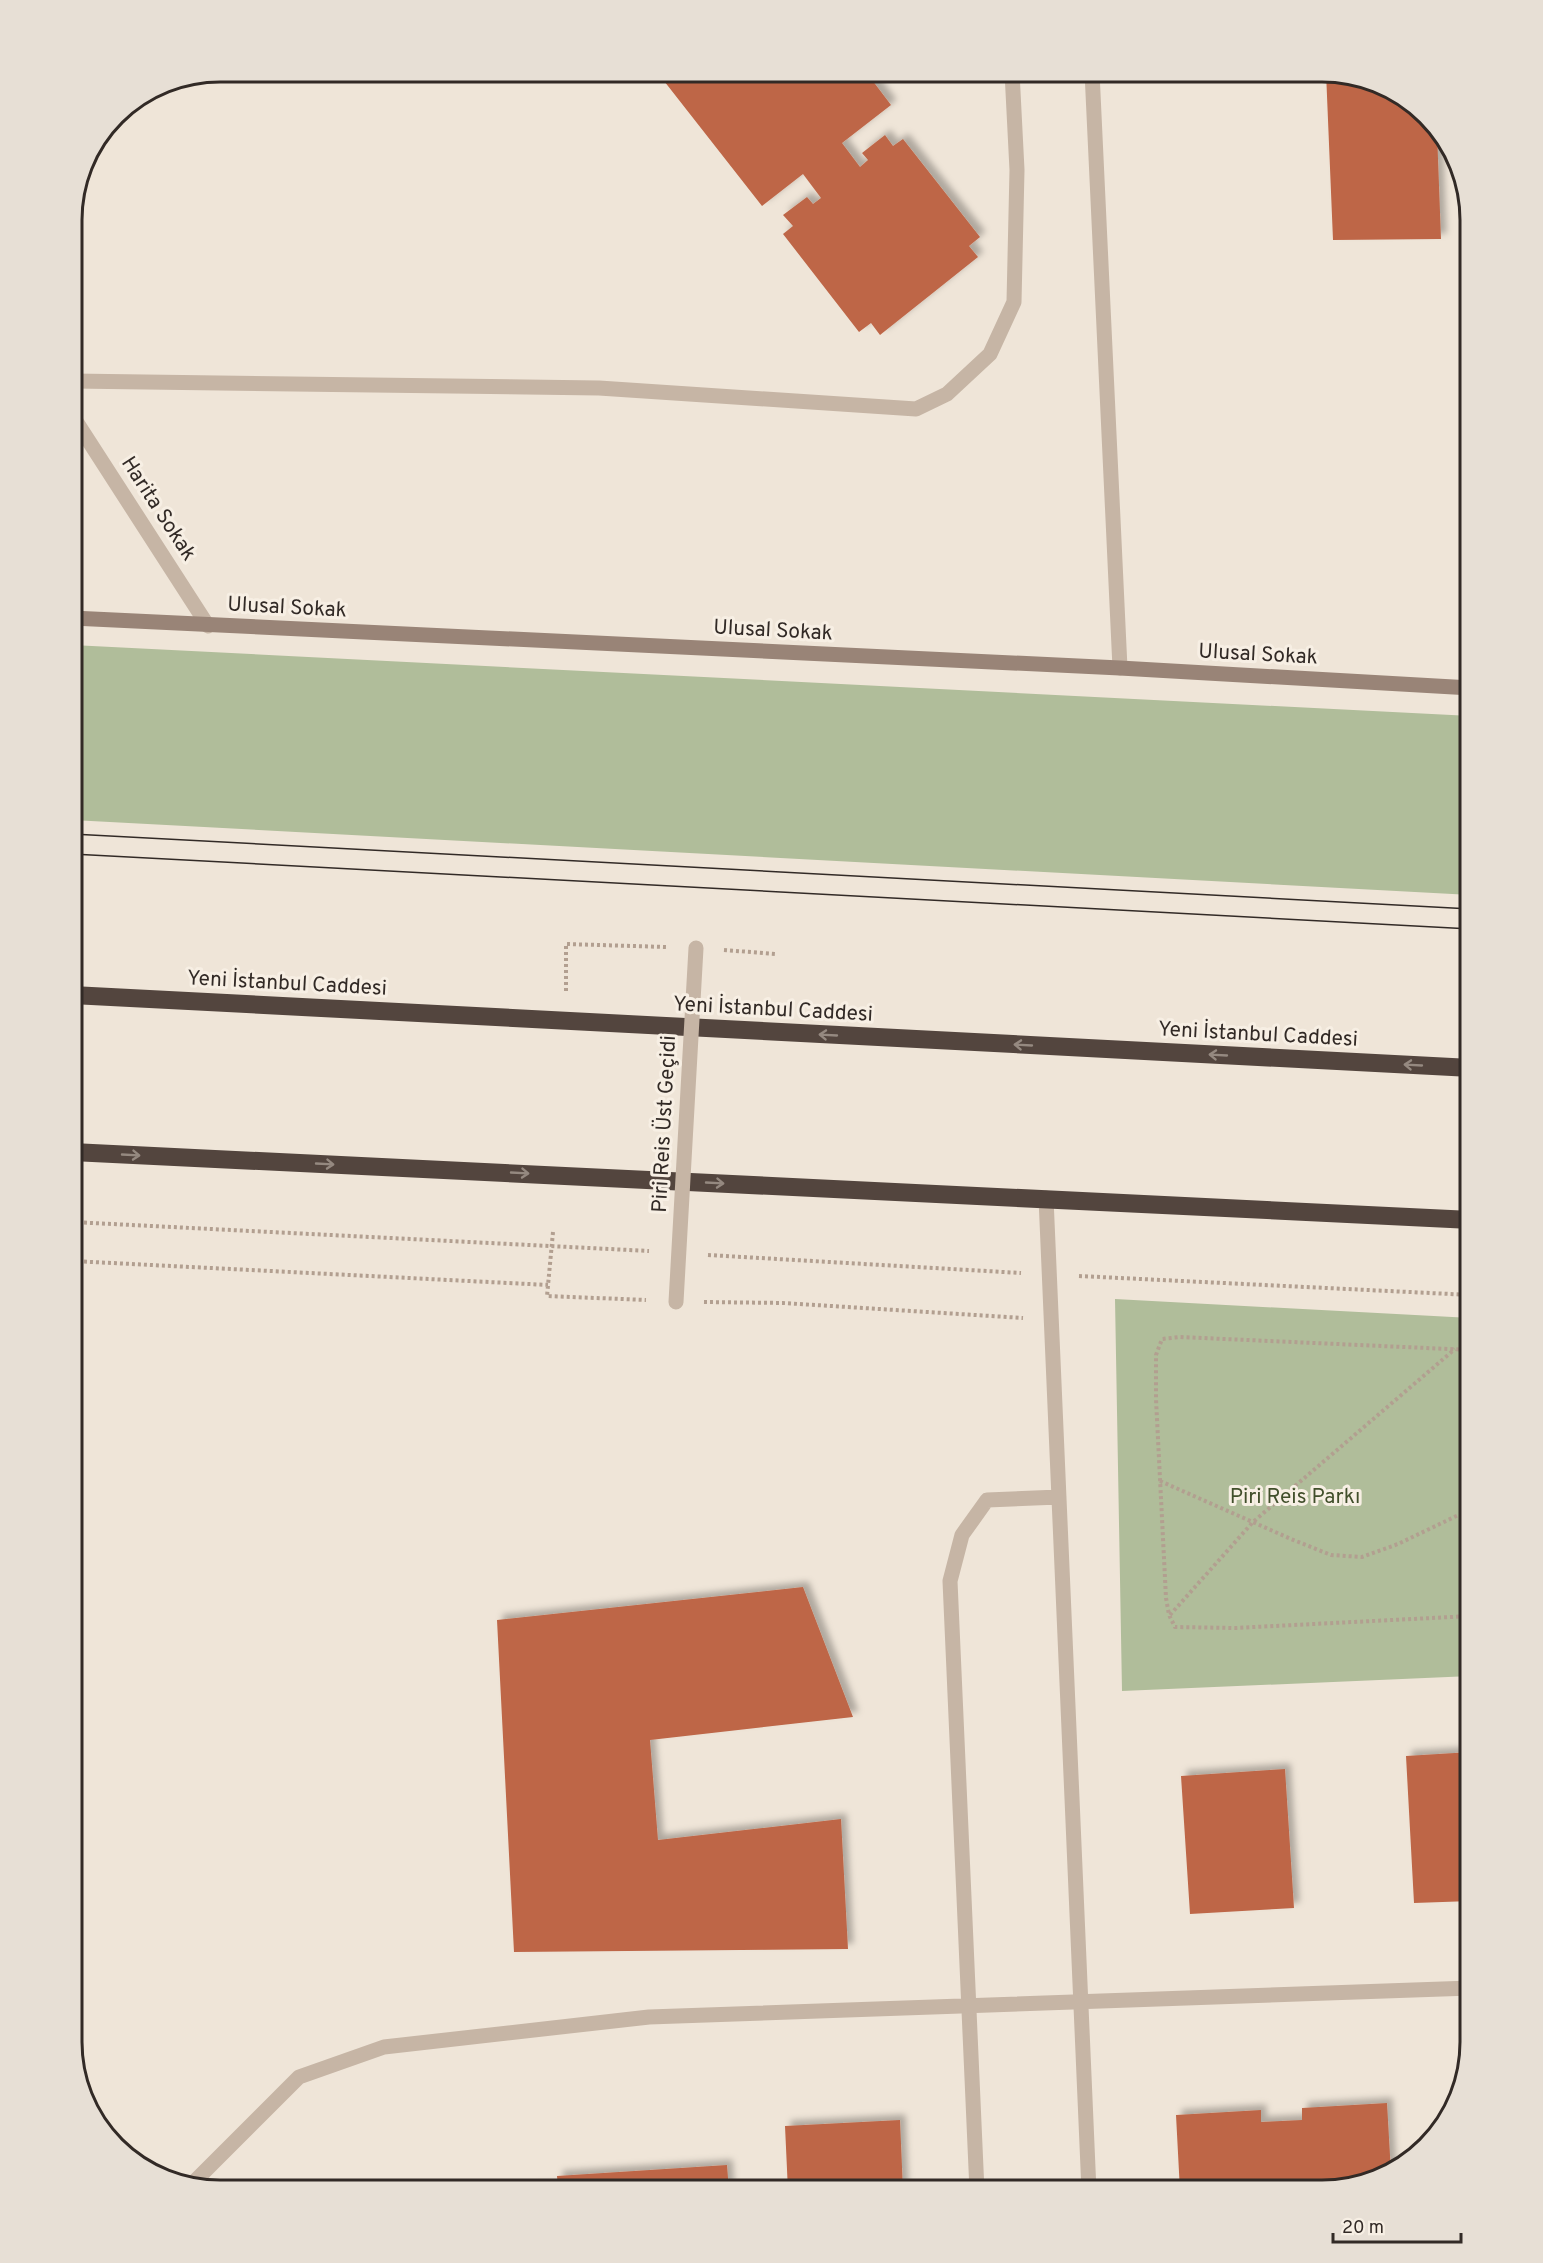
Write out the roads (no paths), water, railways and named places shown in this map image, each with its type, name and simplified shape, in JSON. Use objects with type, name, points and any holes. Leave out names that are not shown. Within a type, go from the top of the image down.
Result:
[{"type":"highway","name":"Yeni İstanbul Caddesi","points":[[83,996],[1460,1067]]},
{"type":"highway","points":[[82,1152],[1460,1219]]},
{"type":"street","points":[[83,381],[599,388],[916,409],[947,393],[990,354],[1014,302],[1017,171],[1013,83]]},
{"type":"street","points":[[1093,83],[1120,668]]},
{"type":"street","name":"Harita Sokak","points":[[83,432],[208,626]]},
{"type":"street","name":"Ulusal Sokak","points":[[83,619],[1460,686]]},
{"type":"street","name":"Piri Reis Üst Geçidi","points":[[676,1302],[696,948]]},
{"type":"street","points":[[1046,1198],[1089,2181]]},
{"type":"street","points":[[977,2181],[950,1581],[962,1535],[987,1500],[1059,1497]]},
{"type":"street","points":[[198,2178],[299,2077],[384,2047],[650,2017],[1460,1988]]},
{"type":"tram line","points":[[83,835],[1460,908]]},
{"type":"tram line","points":[[83,855],[1460,928]]},
{"type":"park label","name":"Piri Reis Parkı","points":[[1295,1497]]}]
